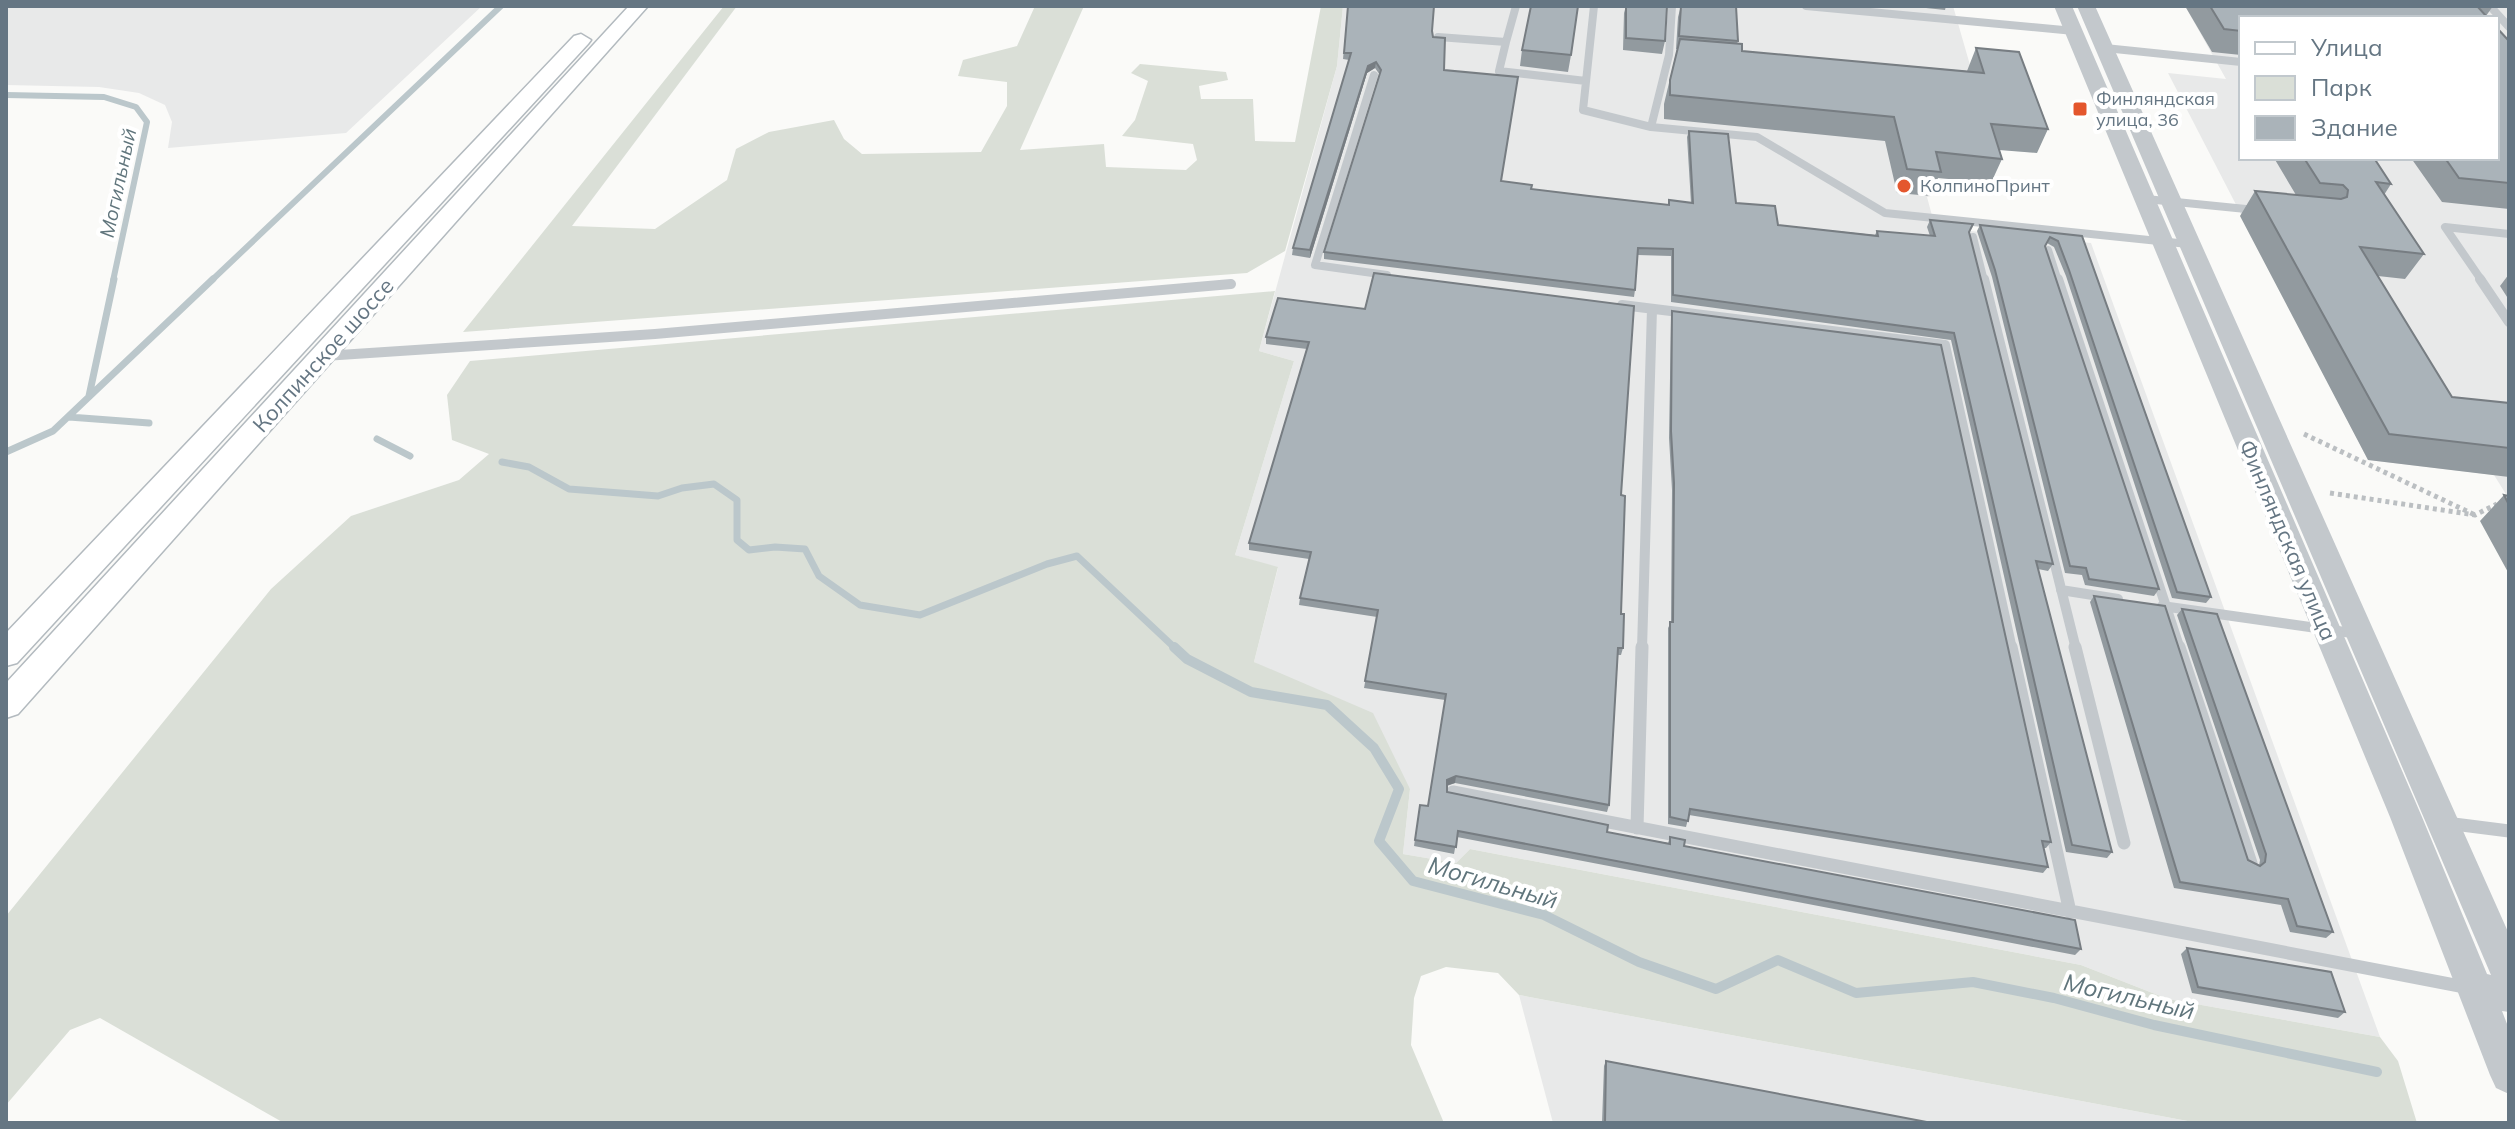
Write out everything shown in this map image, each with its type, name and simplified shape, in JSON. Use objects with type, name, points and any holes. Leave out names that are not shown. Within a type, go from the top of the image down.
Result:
[{"type":"main road","name":"Колпинское шоссе","points":[[6,654],[613,6]]},
{"type":"main road","name":"Колпинское шоссе","points":[[6,705],[639,6]]},
{"type":"street","name":"Финляндская улица","points":[[2086,6],[2105,48],[2158,200]]},
{"type":"street","name":"Финляндская улица","points":[[2068,18],[2158,200],[2360,635],[2425,820],[2474,989],[2509,1075]]},
{"type":"street","name":"Финляндская улица","points":[[2176,242],[2325,630],[2509,974]]},
{"type":"street","points":[[2474,989],[2509,995]]},
{"type":"lane","points":[[1516,6],[1499,71],[1586,81]]},
{"type":"lane","points":[[1594,6],[1583,110],[1651,127],[1757,137],[1885,213],[2176,242]]},
{"type":"lane","points":[[1651,127],[1669,55],[1672,6]]},
{"type":"lane","points":[[1806,6],[2068,18]]},
{"type":"lane","points":[[2490,6],[2509,27]]},
{"type":"lane","points":[[1438,37],[1506,42]]},
{"type":"lane","points":[[2105,48],[2239,62]]},
{"type":"lane","points":[[1669,55],[1685,56]]},
{"type":"lane","points":[[1374,75],[1315,265],[1392,275]]},
{"type":"lane","points":[[2158,200],[2266,211]]},
{"type":"lane","points":[[2509,234],[2445,227],[2509,322]]},
{"type":"lane","points":[[1973,237],[2124,843]]},
{"type":"lane","points":[[2048,250],[2251,863]]},
{"type":"lane","points":[[323,356],[655,334],[1231,284]]},
{"type":"lane","points":[[1606,303],[1945,345],[2070,912]]},
{"type":"lane","points":[[1637,828],[1652,309]]},
{"type":"lane","points":[[2061,590],[2136,602]]},
{"type":"lane","points":[[2151,604],[2360,635]]},
{"type":"lane","points":[[1453,792],[2474,989]]},
{"type":"lane","points":[[2425,820],[2509,831]]},
{"type":"path","points":[[2304,434],[2475,515]]},
{"type":"path","points":[[2330,493],[2475,515],[2501,502]]},
{"type":"shaded area","points":[[6,6],[482,6],[346,133],[168,148],[172,122],[165,105],[139,93],[99,87],[6,85]]},
{"type":"shaded area","points":[[1343,6],[1953,6],[1972,72],[2010,75],[2037,153],[1981,148],[1991,183],[1926,177],[1931,196],[1927,197],[1934,223],[1929,227],[2091,243],[2380,1037],[2168,999],[2081,965],[1470,849],[1456,863],[1403,854],[1410,789],[1272,672],[1254,662],[1278,568],[1235,555],[1294,361],[1259,351],[1337,66]]},
{"type":"shaded area","points":[[2185,6],[2509,6],[2509,499],[2494,475],[2368,460],[2168,73],[2226,79]]},
{"type":"shaded area","points":[[1519,995],[2198,1123],[1553,1123]]},
{"type":"green space","points":[[724,6],[737,6],[572,226],[655,229],[727,180],[736,149],[769,132],[834,120],[844,139],[862,154],[981,152],[1007,106],[1007,82],[958,76],[963,60],[1017,46],[1035,6],[1084,6],[1020,150],[1104,144],[1106,167],[1186,170],[1197,160],[1193,144],[1122,136],[1135,120],[1148,81],[1131,73],[1140,64],[1226,72],[1228,80],[1199,86],[1201,99],[1253,99],[1255,141],[1295,142],[1321,6],[1343,6],[1337,66],[1285,251],[1247,273],[463,332]]},
{"type":"green space","points":[[1275,291],[1259,351],[1294,361],[1235,555],[1278,567],[1254,662],[1373,713],[1410,789],[1403,854],[1456,863],[1470,849],[2081,965],[2168,999],[2380,1037],[2398,1061],[2417,1123],[2198,1123],[1519,995],[1498,973],[1446,967],[1421,976],[1414,998],[1411,1045],[1444,1123],[284,1123],[100,1018],[70,1030],[6,1105],[6,916],[271,589],[351,516],[459,480],[489,454],[452,440],[447,395],[470,361]]},
{"type":"building","points":[[1348,6],[1434,6],[1433,37],[1445,38],[1444,70],[1518,77],[1501,181],[1532,185],[1531,189],[1589,196],[1669,205],[1669,200],[1693,203],[1689,131],[1728,134],[1736,203],[1775,206],[1778,225],[1878,236],[1877,231],[1935,236],[1930,220],[1973,224],[1969,232],[2053,564],[2036,561],[2112,852],[2072,845],[1954,333],[1673,295],[1673,249],[1638,248],[1635,290],[1324,252],[1381,70],[1376,62],[1368,66],[1310,250],[1293,248],[1351,53],[1344,53]]},
{"type":"building","points":[[1531,6],[1578,6],[1571,55],[1522,50]]},
{"type":"building","points":[[1626,6],[1667,6],[1665,41],[1626,38]]},
{"type":"building","points":[[1681,6],[1736,6],[1738,41],[1679,36]]},
{"type":"building","points":[[2210,6],[2477,6],[2486,16],[2239,16],[2239,31],[2224,29]]},
{"type":"building","points":[[2499,30],[2509,41],[2509,183],[2459,178],[2446,160],[2499,160]]},
{"type":"building","points":[[1680,39],[1742,44],[1742,51],[1984,73],[1976,48],[2019,52],[2048,129],[1991,124],[2002,159],[1936,152],[1941,172],[1907,169],[1894,117],[1670,95],[1670,80]]},
{"type":"building","points":[[2305,160],[2375,160],[2391,184],[2376,182],[2424,254],[2360,247],[2452,397],[2509,403],[2509,448],[2389,434],[2255,191],[2347,197],[2348,190],[2343,185],[2320,183]]},
{"type":"building","points":[[1980,225],[2082,236],[2211,597],[2177,592],[2069,270],[2058,241],[2050,237],[2045,246],[2159,589],[2089,579],[2086,568],[2070,566],[1995,270]]},
{"type":"building","points":[[1374,273],[1634,306],[1621,495],[1625,496],[1621,614],[1624,614],[1623,648],[1618,648],[1609,805],[1456,776],[1447,780],[1447,792],[1608,825],[1607,832],[1670,844],[1670,837],[1685,840],[1684,846],[2075,920],[2081,949],[1458,831],[1456,847],[1415,840],[1420,805],[1428,806],[1446,694],[1365,681],[1378,610],[1300,598],[1311,552],[1249,543],[1309,342],[1266,337],[1278,298],[1365,309]]},
{"type":"building","points":[[1672,311],[1941,345],[2051,842],[2042,841],[2048,867],[1690,809],[1688,821],[1670,817],[1674,483]]},
{"type":"building","points":[[2094,596],[2165,606],[2248,860],[2260,866],[2265,862],[2266,854],[2182,609],[2217,614],[2333,932],[2297,926],[2288,899],[2180,882]]},
{"type":"building","points":[[2187,948],[2331,972],[2345,1012],[2198,987]]},
{"type":"building","points":[[1606,1061],[1932,1123],[1605,1123]]},
{"type":"waterway","points":[[211,281],[501,6]]},
{"type":"waterway","name":"Могильный","points":[[6,95],[104,97],[136,107],[147,122],[113,281]]},
{"type":"waterway","name":"Могильный","points":[[89,396],[114,279]]},
{"type":"waterway","points":[[6,452],[53,431],[213,279]]},
{"type":"waterway","points":[[69,417],[149,423]]},
{"type":"waterway","points":[[377,439],[410,456]]},
{"type":"waterway","name":"Могильный","points":[[502,462],[529,467],[569,489],[658,496],[682,488],[714,484],[737,500],[737,540],[749,550],[775,547],[805,549],[819,576],[860,605],[920,615],[1047,564],[1077,556],[1176,649]]},
{"type":"waterway","name":"Могильный","points":[[1174,647],[1187,659],[1251,692],[1327,705],[1374,748],[1399,789],[1379,841],[1413,881],[1544,915],[1639,962],[1716,989],[1778,960],[1856,993],[1973,982],[2054,998],[2154,1025],[2377,1072]]},
{"type":"place","name":"Финляндская улица, 36","points":[[2080,109]]},
{"type":"place","name":"КолпиноПринт","points":[[1904,186]]}]
